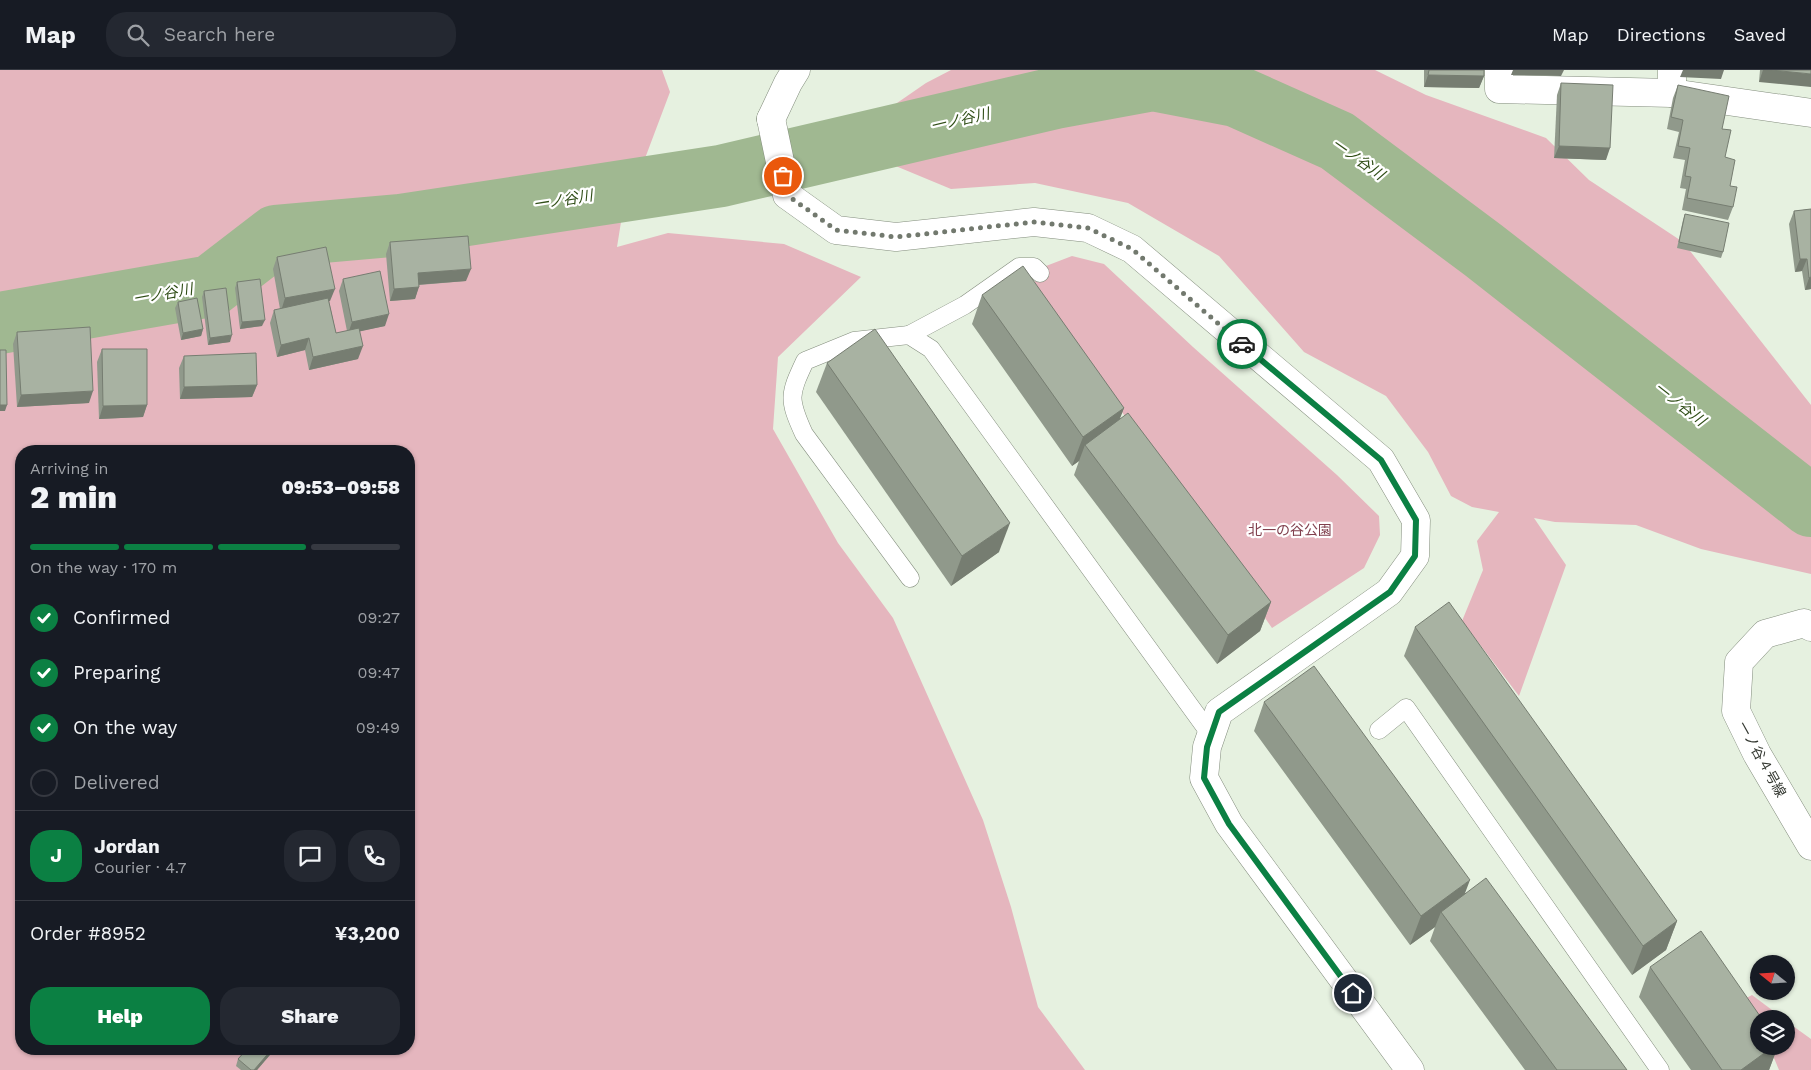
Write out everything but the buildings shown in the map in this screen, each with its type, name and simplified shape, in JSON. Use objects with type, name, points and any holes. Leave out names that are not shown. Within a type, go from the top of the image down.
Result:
[{"type":"street","points":[[796,70],[772,119],[787,195],[836,230],[896,237],[1034,222],[1088,228],[1132,249],[1381,460],[1416,520],[1415,556],[1390,592],[1219,712],[1207,747],[1204,778],[1229,824],[1410,1070]]},
{"type":"street","points":[[1499,80],[1672,82],[1811,113]]},
{"type":"street","name":"一ノ谷４号線","points":[[1811,627],[1804,623],[1765,634],[1739,662],[1736,711],[1756,754],[1811,846]]},
{"type":"lane","points":[[910,578],[804,434],[792,408],[792,389],[805,361],[854,341],[908,334],[965,305],[1019,267],[1034,267],[1040,273]]},
{"type":"lane","points":[[908,334],[931,350],[1211,735]]},
{"type":"lane","points":[[1379,730],[1406,708],[1660,1070]]},
{"type":"green space","points":[[0,70],[662,70],[670,92],[621,222],[617,247],[668,233],[784,244],[861,277],[778,357],[773,429],[838,543],[893,618],[983,820],[1011,907],[1038,1007],[1085,1070],[0,1070]]},
{"type":"green space","points":[[951,70],[1375,70],[1426,95],[1546,138],[1589,180],[1683,242],[1811,405],[1811,574],[1701,549],[1636,525],[1555,522],[1534,518],[1566,565],[1519,696],[1462,621],[1483,570],[1477,541],[1499,512],[1472,507],[1451,496],[1428,452],[1386,396],[1304,352],[1219,256],[1128,203],[1035,183],[951,189],[886,162],[884,112],[926,83]]},
{"type":"green space","name":"北一の谷公園","points":[[1072,256],[1104,264],[1193,347],[1337,475],[1379,516],[1380,535],[1364,568],[1272,628],[1033,284],[1046,266]]},
{"type":"green space","points":[[1750,996],[1750,1000],[1759,1000],[1772,1010],[1750,1011],[1739,1002]]},
{"type":"green space","points":[[1795,1027],[1811,1039],[1811,1070],[1779,1070],[1773,1055],[1795,1055]]},
{"type":"waterway","name":"一ノ谷川","points":[[0,323],[211,286],[276,236],[401,225],[721,176],[1055,98],[1153,80],[1236,96],[1337,141],[1483,250],[1811,506]]},
{"type":"way so far","points":[[783,176],[787,195],[836,230],[896,237],[1034,222],[1088,228],[1132,249],[1242,344]]},
{"type":"route","points":[[1242,344],[1381,460],[1416,520],[1415,556],[1390,592],[1219,712],[1207,747],[1204,778],[1229,824],[1353,993]]}]
